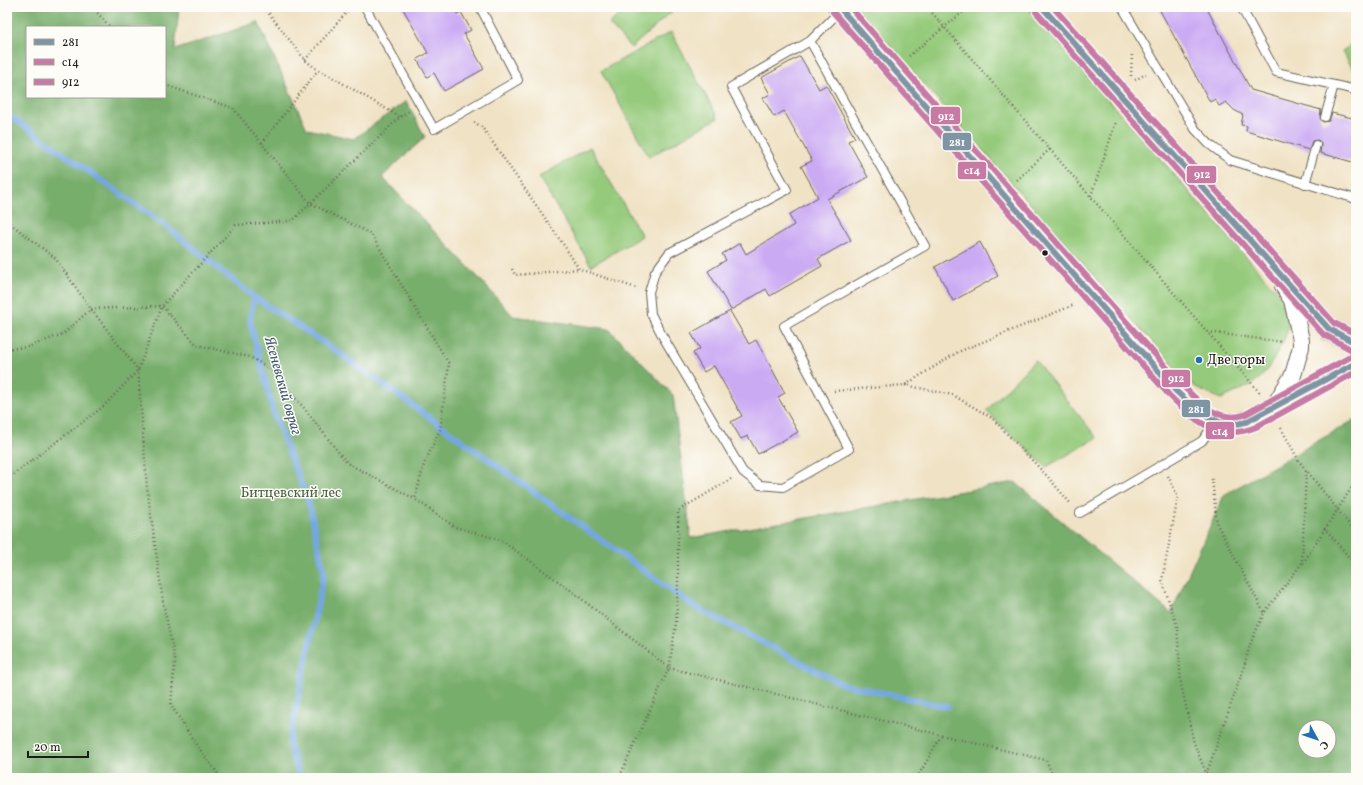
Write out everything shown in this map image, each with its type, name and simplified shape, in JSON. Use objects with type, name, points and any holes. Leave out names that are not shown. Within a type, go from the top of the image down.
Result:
[{"type":"street","points":[[1042,7],[1329,329],[1356,343]]},
{"type":"street","points":[[840,8],[1175,390],[1200,414],[1216,422],[1236,425],[1252,420],[1356,363]]},
{"type":"street","points":[[1266,258],[1292,300],[1301,340],[1301,347],[1293,376],[1271,410]]},
{"type":"lane","points":[[365,7],[434,129],[518,80],[480,7]]},
{"type":"lane","points":[[1122,7],[1195,129],[1209,144],[1230,160],[1356,199]]},
{"type":"lane","points":[[1241,7],[1276,72],[1356,90]]},
{"type":"lane","points":[[810,41],[925,246],[784,326],[849,449],[783,487],[760,484],[743,472],[663,337],[651,314],[649,292],[655,272],[669,253],[787,190],[731,87],[810,41],[840,8]]},
{"type":"lane","points":[[1325,117],[1334,85]]},
{"type":"lane","points":[[1305,184],[1316,145]]},
{"type":"lane","points":[[1080,513],[1202,441],[1216,422]]},
{"type":"path","points":[[92,7],[109,26]]},
{"type":"path","points":[[264,7],[305,60],[318,70],[400,117]]},
{"type":"path","points":[[305,60],[350,7]]},
{"type":"path","points":[[927,7],[1257,388],[1271,410],[1299,462],[1356,533]]},
{"type":"path","points":[[893,69],[969,7]]},
{"type":"path","points":[[262,143],[318,70]]},
{"type":"path","points":[[166,85],[233,108],[310,203],[371,234],[448,364],[440,430],[424,464],[415,499]]},
{"type":"path","points":[[1091,196],[1123,99]]},
{"type":"path","points":[[7,480],[104,406],[138,370],[162,306],[236,225],[292,221],[400,117],[419,103]]},
{"type":"path","points":[[460,114],[482,127],[579,269]]},
{"type":"path","points":[[1002,193],[1050,149]]},
{"type":"path","points":[[7,221],[55,258],[91,309],[138,370],[148,494],[163,602],[175,660],[171,705],[195,743],[221,778]]},
{"type":"path","points":[[512,269],[516,275],[579,269],[649,292]]},
{"type":"path","points":[[905,385],[958,352],[1075,305]]},
{"type":"path","points":[[162,306],[197,345],[250,357],[269,368],[304,408],[347,463],[415,499],[455,527],[501,540],[569,589],[669,668],[834,708],[941,736],[1046,760],[1054,778]]},
{"type":"path","points":[[7,349],[28,347],[62,334],[91,309],[162,306]]},
{"type":"path","points":[[1208,332],[1287,342]]},
{"type":"path","points":[[819,393],[905,385],[953,395],[992,418],[1080,513]]},
{"type":"path","points":[[1164,464],[1178,498],[1162,580],[1177,626],[1181,684],[1194,742],[1208,778]]},
{"type":"path","points":[[1302,564],[1306,471]]},
{"type":"path","points":[[619,778],[669,668],[676,623],[678,583],[678,511],[743,472]]},
{"type":"path","points":[[1212,479],[1218,524],[1264,613]]},
{"type":"path","points":[[1200,778],[1206,772],[1242,673],[1251,642],[1264,613],[1302,564],[1356,481]]},
{"type":"path","points":[[1324,528],[1356,565]]},
{"type":"path","points":[[917,778],[941,736]]},
{"type":"green space","name":"Битцевский лес","points":[[7,7],[179,7],[175,50],[258,22],[307,129],[354,139],[406,101],[425,137],[382,177],[513,316],[609,329],[673,395],[691,538],[1015,482],[1171,613],[1224,495],[1356,419],[1356,778],[7,778]]},
{"type":"green space","points":[[628,7],[677,7],[631,48],[609,24]]},
{"type":"green space","points":[[856,7],[1027,7],[1279,294],[1288,313],[1289,325],[1281,346],[1263,375],[1250,385],[1221,399],[1198,389],[1180,374]]},
{"type":"green space","points":[[671,32],[718,118],[649,157],[601,71]]},
{"type":"green space","points":[[1356,42],[1356,73],[1342,51]]},
{"type":"green space","points":[[590,147],[642,236],[591,266],[539,177]]},
{"type":"green space","points":[[1035,360],[1097,438],[1046,467],[986,411]]},
{"type":"building","points":[[402,7],[453,7],[457,14],[461,12],[471,30],[464,34],[484,69],[444,91],[434,73],[427,77],[417,59],[428,53]]},
{"type":"building","points":[[1158,7],[1206,7],[1251,90],[1321,110],[1320,118],[1323,122],[1329,121],[1332,113],[1356,119],[1356,163],[1320,153],[1321,144],[1318,140],[1312,141],[1309,150],[1246,131],[1247,126],[1241,125],[1243,115],[1234,110],[1226,102],[1219,106],[1215,99],[1210,102]]},
{"type":"building","points":[[800,56],[819,89],[826,85],[855,138],[848,141],[868,177],[827,199],[851,240],[818,259],[822,266],[770,296],[766,289],[731,310],[708,271],[726,260],[722,254],[740,243],[746,254],[794,225],[789,215],[818,197],[801,166],[812,161],[784,111],[774,117],[763,98],[770,94],[761,78]]},
{"type":"building","points":[[980,242],[998,276],[953,301],[935,267]]},
{"type":"building","points":[[730,311],[749,344],[756,340],[785,393],[778,397],[798,432],[758,454],[748,436],[741,439],[731,422],[742,416],[714,366],[704,372],[693,353],[700,349],[691,333]]},
{"type":"waterway","name":"Ясеневский овраг","points":[[7,114],[162,223],[254,297],[250,321],[274,415],[309,503],[324,573],[289,744],[300,778]]},
{"type":"waterway","points":[[254,297],[338,352],[695,607],[842,684],[948,707]]},
{"type":"transit line","name":"281","points":[[839,7],[1175,390],[1198,411],[1216,421],[1235,424],[1246,422],[1356,363]]},
{"type":"transit line","name":"912","points":[[850,7],[1181,384],[1209,409],[1225,416],[1234,417],[1244,415],[1352,356]]},
{"type":"transit line","name":"281","points":[[1042,7],[1329,329],[1356,343]]},
{"type":"transit line","name":"912","points":[[1053,7],[1334,323],[1356,334]]},
{"type":"transit line","name":"с14","points":[[833,12],[1169,395],[1197,420],[1218,430],[1230,432],[1242,431],[1256,427],[1356,372]]},
{"type":"transit line","name":"с14","points":[[1036,12],[1323,334],[1352,350]]},
{"type":"place","name":"Две горы","points":[[1199,360]]}]
